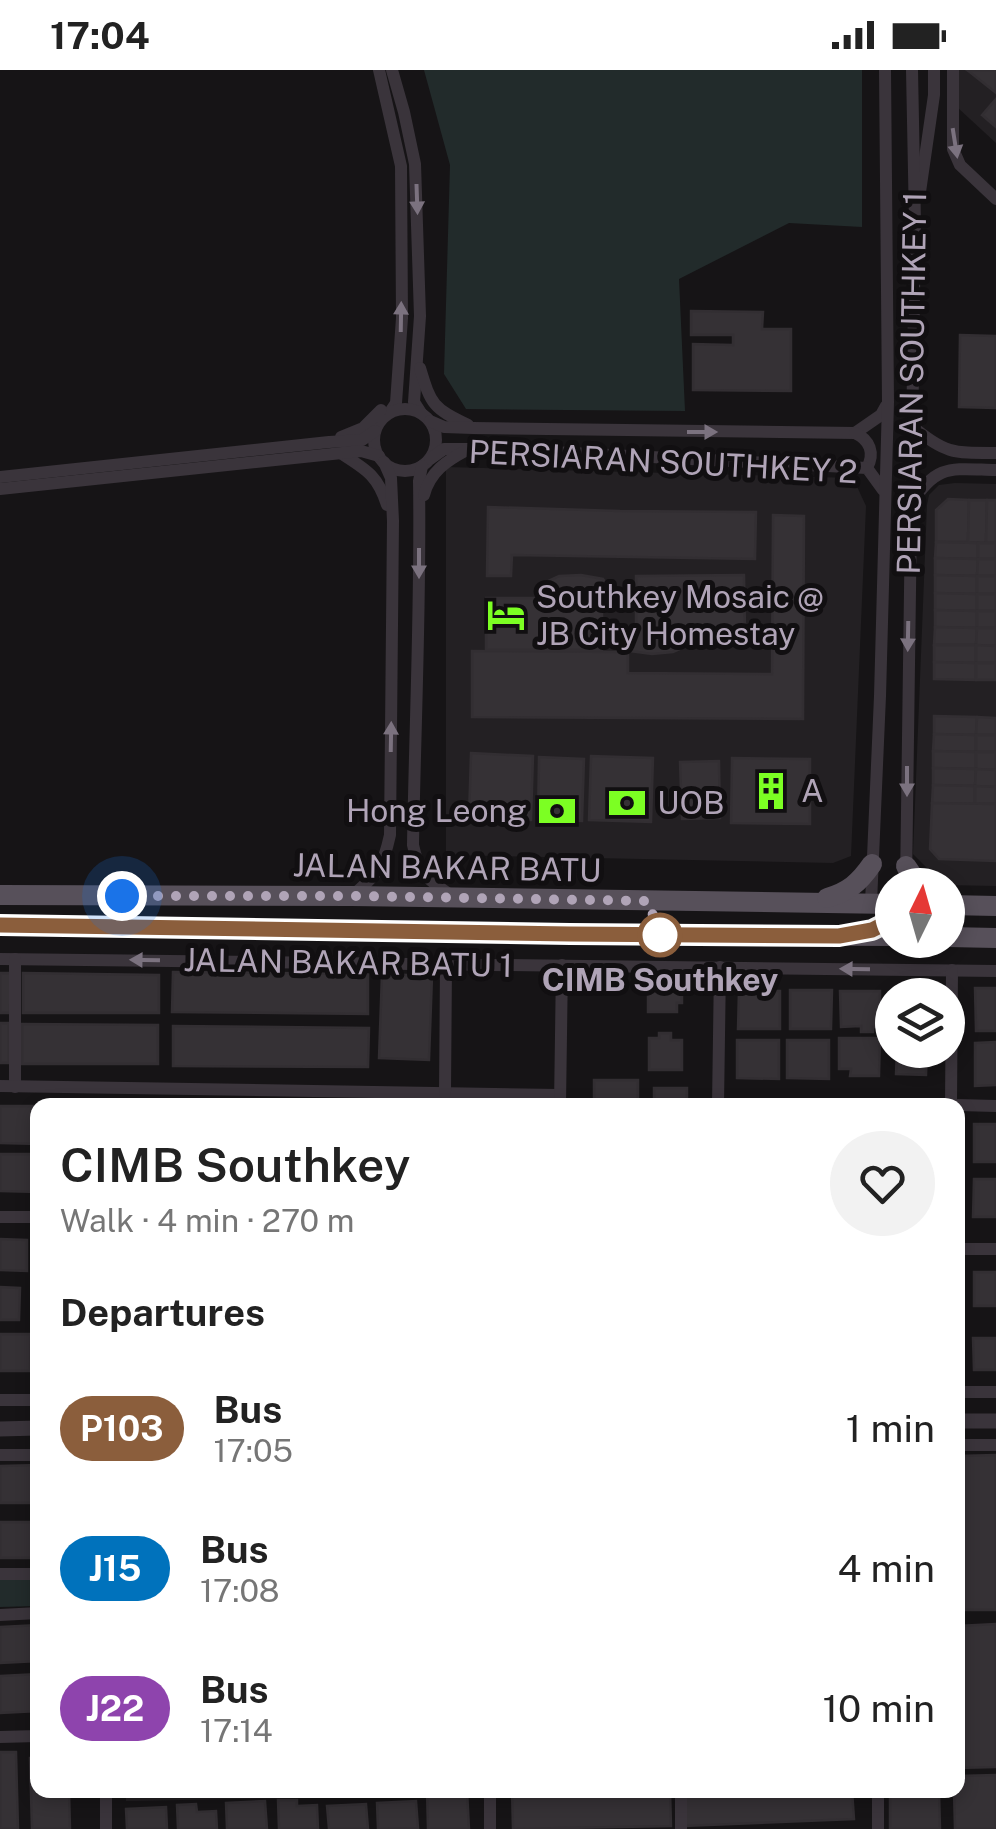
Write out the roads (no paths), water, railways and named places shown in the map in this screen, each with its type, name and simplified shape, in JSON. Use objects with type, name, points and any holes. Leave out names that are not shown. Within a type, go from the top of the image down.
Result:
[{"type":"main road","points":[[810,903],[860,882],[872,864]]},
{"type":"main road","name":"JALAN BAKAR BATU","points":[[0,895],[810,903],[875,915]]},
{"type":"main road","points":[[965,905],[996,906]]},
{"type":"main road","name":"JALAN BAKAR BATU","points":[[0,925],[839,936],[875,928]]},
{"type":"main road","points":[[965,937],[996,938]]},
{"type":"street","points":[[352,896],[384,861],[390,834],[393,522],[391,478],[374,444],[378,424],[396,403],[402,318],[401,166],[379,70]]},
{"type":"street","points":[[392,70],[415,164],[420,316],[414,402],[436,440],[419,481],[413,845],[423,875],[455,898]]},
{"type":"street","name":"PERSIARAN SOUTHKEY 1","points":[[875,874],[872,864],[888,402],[885,70]]},
{"type":"street","name":"PERSIARAN SOUTHKEY 1","points":[[906,868],[915,223],[912,70]]},
{"type":"street","points":[[915,223],[934,95],[934,70]]},
{"type":"street","points":[[953,70],[953,149],[960,165],[996,199]]},
{"type":"street","points":[[418,361],[432,402],[473,428]]},
{"type":"street","points":[[329,442],[363,428],[383,408],[398,382]]},
{"type":"street","name":"PERSIARAN SOUTHKEY 2","points":[[426,417],[444,427],[855,433],[880,415],[888,402]]},
{"type":"street","points":[[390,412],[411,409],[426,417]]},
{"type":"street","points":[[912,426],[950,452],[996,453]]},
{"type":"street","points":[[0,476],[362,440],[375,431]]},
{"type":"street","points":[[855,433],[870,447],[867,468]]},
{"type":"street","name":"PERSIARAN SOUTHKEY 2","points":[[426,462],[444,449],[469,449],[867,468],[885,497]]},
{"type":"street","points":[[419,511],[427,480],[447,460],[469,449]]},
{"type":"street","points":[[0,488],[360,451],[402,470],[413,470],[426,462]]},
{"type":"street","points":[[342,454],[376,478],[393,522]]},
{"type":"street","points":[[910,506],[930,478],[942,471],[996,470]]},
{"type":"street","points":[[880,696],[907,696]]},
{"type":"street","points":[[7,959],[16,1086]]},
{"type":"street","name":"JALAN BAKAR BATU 1","points":[[7,959],[996,971]]},
{"type":"street","points":[[445,1093],[446,964]]},
{"type":"street","points":[[560,1098],[562,965]]},
{"type":"street","points":[[718,1098],[720,967]]},
{"type":"street","points":[[952,970],[954,1098]]},
{"type":"street","points":[[0,1086],[384,1098]]},
{"type":"street","points":[[420,1098],[445,1093],[527,1098]]},
{"type":"street","points":[[965,1105],[996,1106]]},
{"type":"street","points":[[0,1217],[30,1217]]},
{"type":"street","points":[[965,1248],[996,1249]]},
{"type":"street","points":[[965,1392],[996,1392]]},
{"type":"street","points":[[0,1400],[30,1400]]},
{"type":"street","points":[[965,1421],[996,1420]]},
{"type":"street","points":[[0,1428],[30,1428]]},
{"type":"street","points":[[965,1445],[996,1446]]},
{"type":"street","points":[[0,1455],[30,1455]]},
{"type":"street","points":[[0,1574],[30,1574]]},
{"type":"street","points":[[0,1614],[30,1613]]},
{"type":"street","points":[[0,1738],[30,1736]]},
{"type":"street","points":[[106,1798],[106,1829]]},
{"type":"street","points":[[490,1798],[490,1829]]},
{"type":"street","points":[[680,1829],[681,1798]]},
{"type":"street","points":[[878,1798],[878,1829]]},
{"type":"place","name":"Southkey Mosaic @ JB City Homestay","points":[[506,615]]},
{"type":"place","name":"A","points":[[771,791]]},
{"type":"place","name":"UOB","points":[[627,803]]},
{"type":"place","name":"Hong Leong","points":[[557,811]]},
{"type":"place","name":"CIMB Southkey","points":[[660,935]]}]
